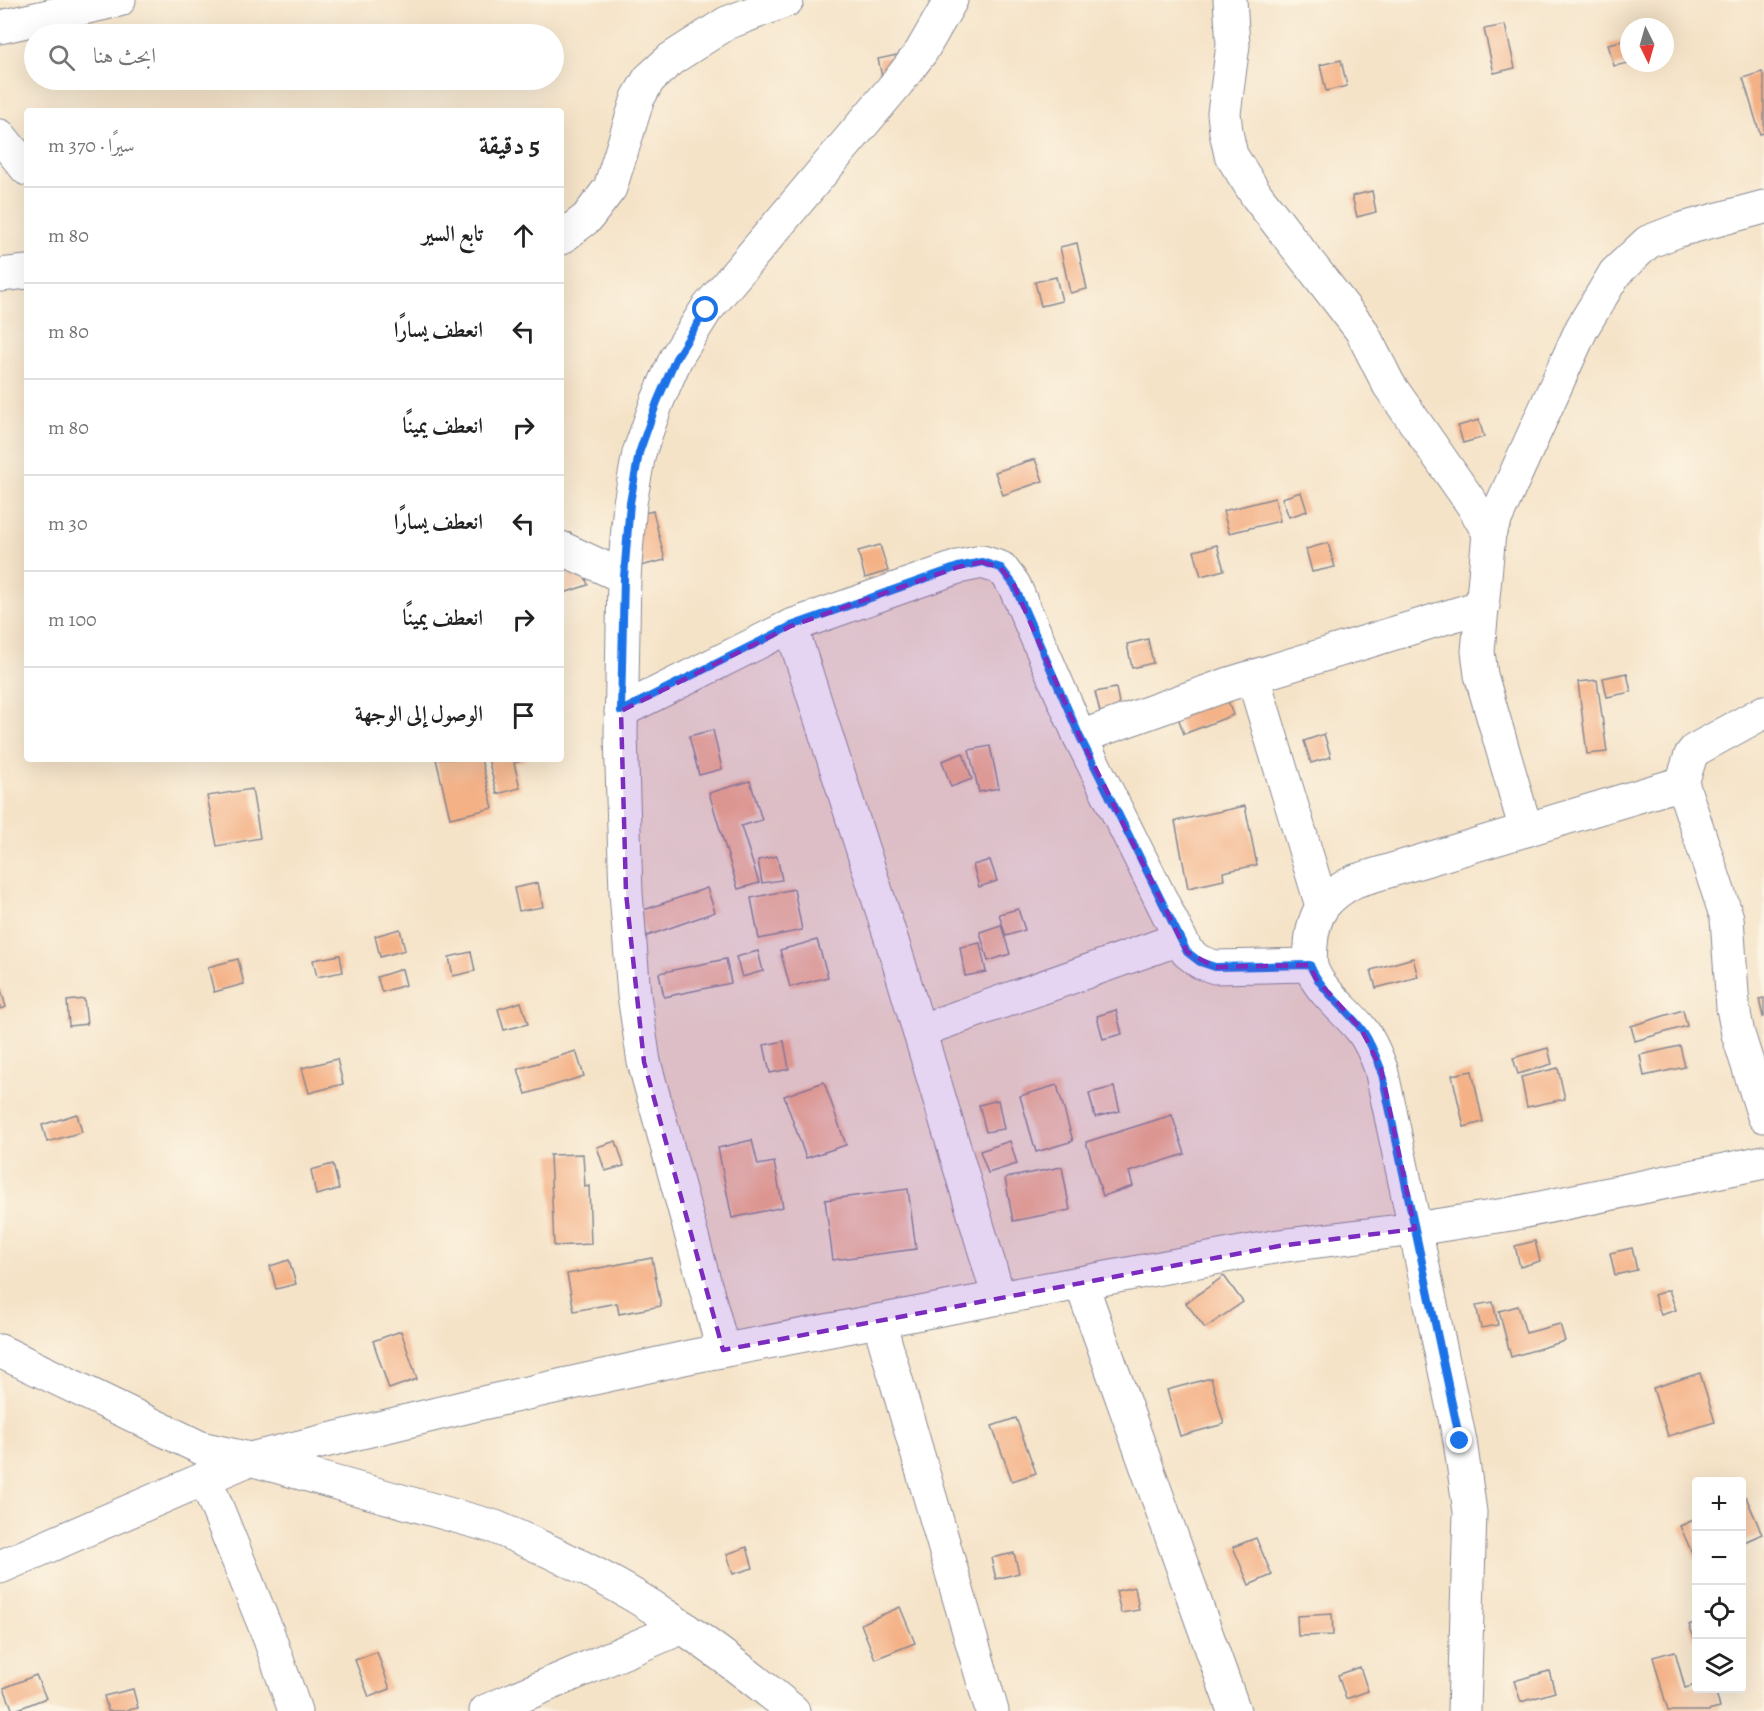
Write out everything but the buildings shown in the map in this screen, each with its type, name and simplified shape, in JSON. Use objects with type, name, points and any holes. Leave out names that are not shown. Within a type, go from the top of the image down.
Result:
[{"type":"street","points":[[0,27],[119,0]]},
{"type":"street","points":[[564,236],[587,218],[610,188],[638,98],[649,79],[723,11],[787,0]]},
{"type":"street","points":[[723,1350],[644,1062],[634,995],[626,893],[621,711],[624,577],[630,503],[639,453],[657,402],[676,358],[706,310],[898,82],[921,52],[951,0]]},
{"type":"street","points":[[1230,0],[1233,45],[1224,113],[1231,155],[1257,196],[1361,330],[1389,385],[1472,504],[1489,533]]},
{"type":"street","points":[[0,136],[24,165]]},
{"type":"street","points":[[1526,830],[1480,675],[1478,651],[1489,533],[1582,328],[1615,273],[1648,242],[1679,230],[1764,207]]},
{"type":"street","points":[[0,275],[24,272]]},
{"type":"street","points":[[564,549],[624,577]]},
{"type":"street","points":[[621,711],[791,626],[958,567],[982,562],[1001,568],[1014,585],[1080,737],[1187,952],[1200,962],[1215,967],[1310,965]]},
{"type":"street","points":[[1080,737],[1253,677],[1483,606]]},
{"type":"street","points":[[791,626],[898,960],[999,1298]]},
{"type":"street","points":[[1253,677],[1322,906]]},
{"type":"street","points":[[1764,712],[1695,750],[1691,755],[1682,783],[1726,918],[1733,1008],[1738,1034],[1764,1116]]},
{"type":"street","points":[[1464,1711],[1470,1512],[1460,1441],[1381,1069],[1374,1050],[1362,1030],[1316,979],[1310,965],[1312,927],[1322,906],[1338,890],[1355,881],[1682,783]]},
{"type":"street","points":[[919,1031],[1179,939]]},
{"type":"street","points":[[0,1567],[250,1458],[511,1397],[723,1350],[999,1298],[1279,1246],[1415,1229],[1579,1202],[1764,1162]]},
{"type":"street","points":[[1081,1283],[1234,1711]]},
{"type":"street","points":[[879,1321],[992,1711]]},
{"type":"street","points":[[0,1351],[201,1448],[250,1458],[495,1527],[534,1544],[632,1594],[743,1670],[794,1711]]},
{"type":"street","points":[[205,1478],[268,1634],[295,1711]]},
{"type":"street","points":[[486,1711],[683,1628]]},
{"type":"highlighted area","points":[[982,562],[1001,568],[1014,585],[1080,737],[1187,952],[1215,967],[1310,965],[1316,979],[1362,1030],[1381,1069],[1415,1229],[1279,1246],[723,1350],[644,1062],[626,893],[621,711],[791,626],[958,567]]},
{"type":"route","points":[[706,310],[676,358],[639,453],[630,503],[624,577],[621,711],[791,626],[958,567],[982,562],[1001,568],[1014,585],[1080,737],[1187,952],[1200,962],[1215,967],[1310,965],[1316,979],[1362,1030],[1374,1050],[1381,1069],[1460,1441]]}]
